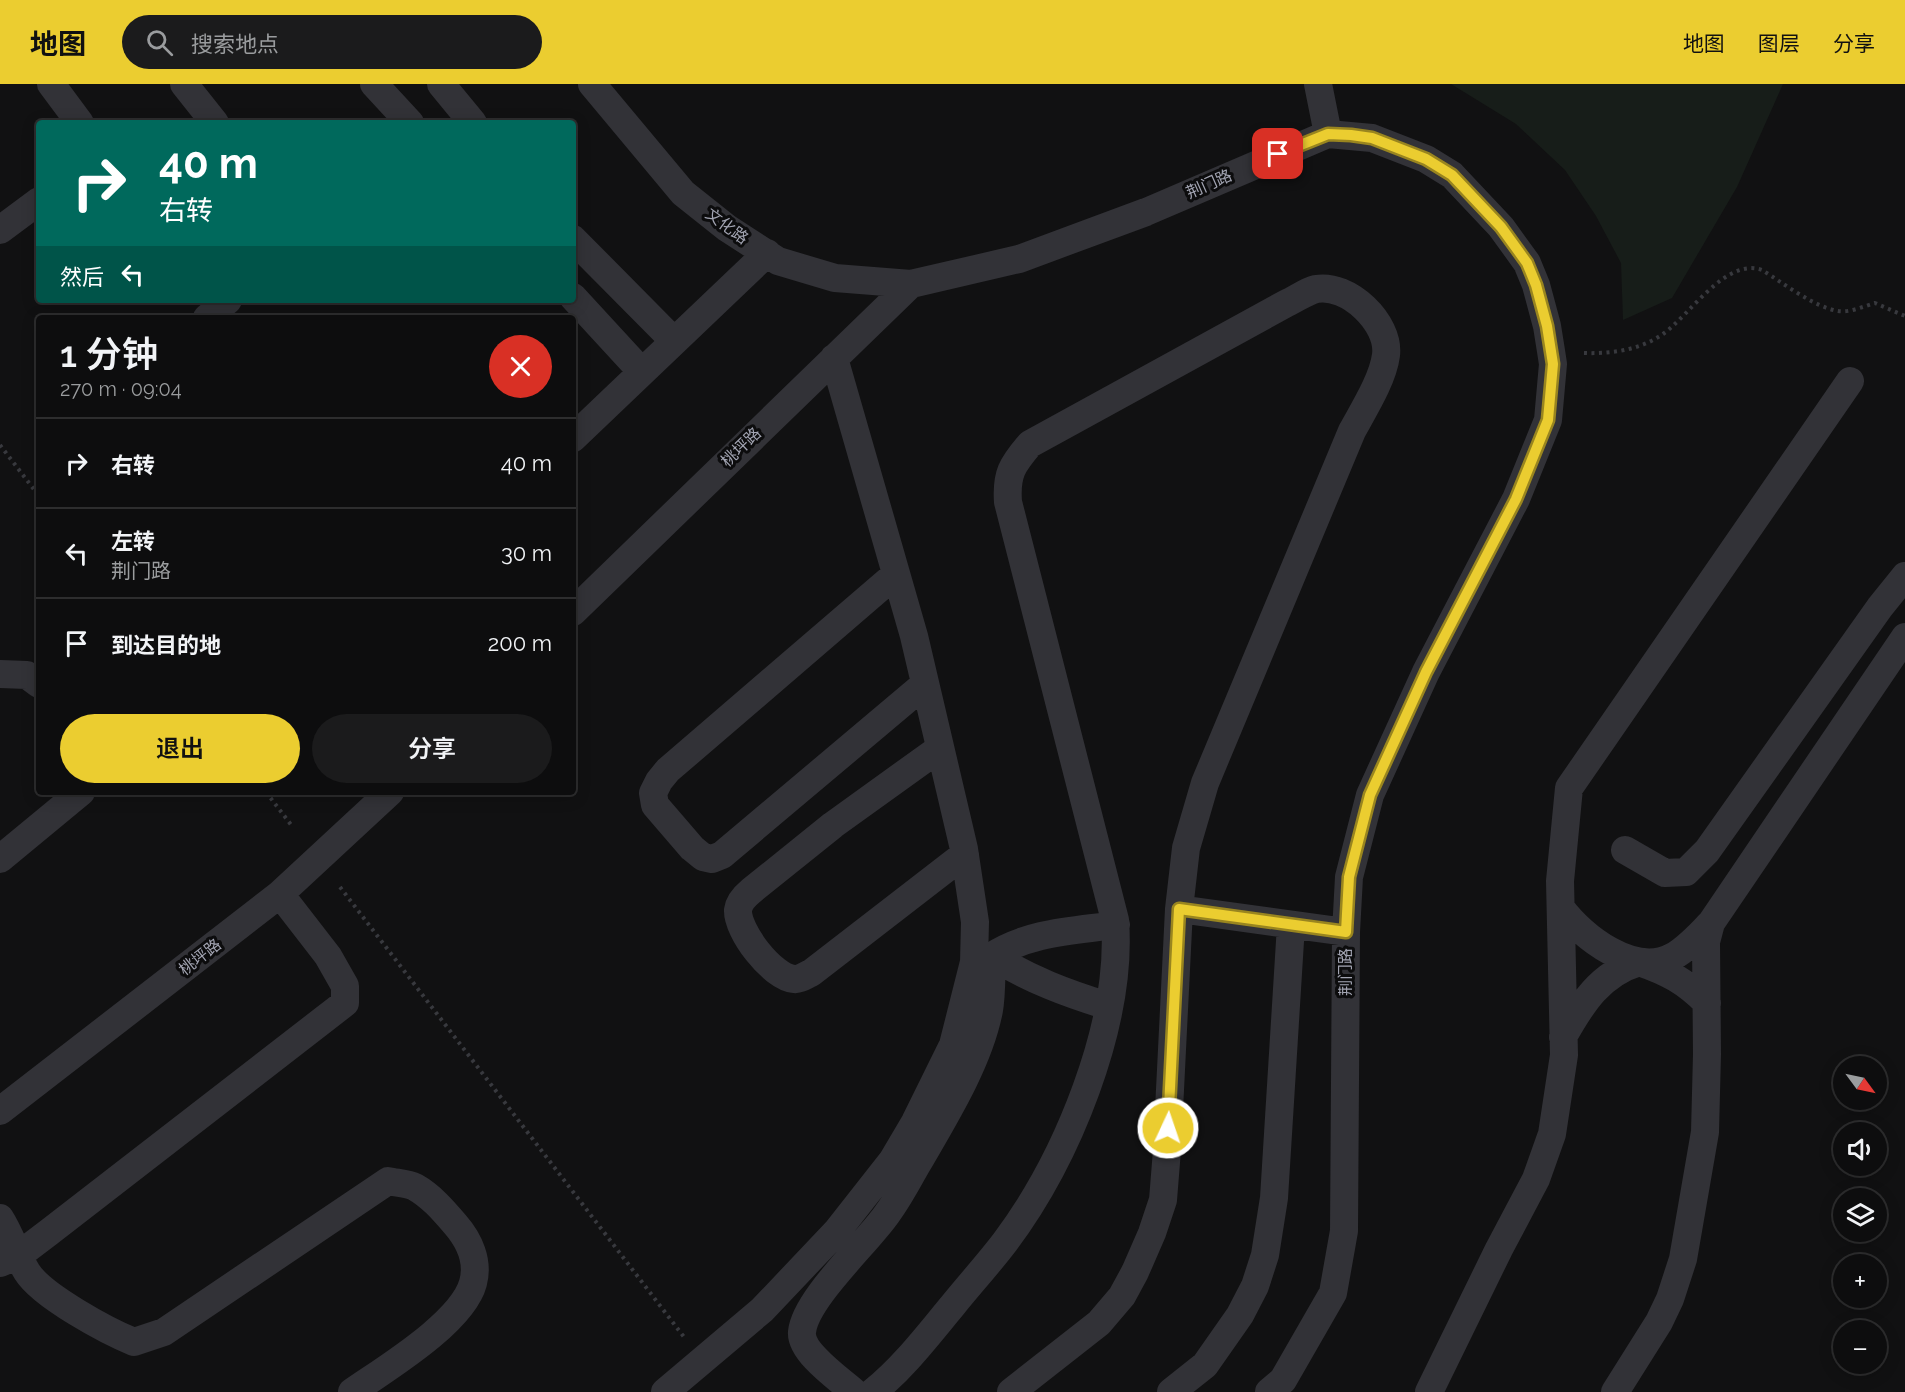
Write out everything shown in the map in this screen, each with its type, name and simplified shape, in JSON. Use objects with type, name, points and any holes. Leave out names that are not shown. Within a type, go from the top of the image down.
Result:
[{"type":"street","points":[[51,84],[78,120]]},
{"type":"street","points":[[184,84],[213,120]]},
{"type":"street","points":[[374,84],[407,120]]},
{"type":"street","points":[[441,84],[471,120]]},
{"type":"street","name":"文化路","points":[[592,84],[683,193],[727,228],[778,261],[835,278],[911,284]]},
{"type":"street","points":[[1318,84],[1328,134]]},
{"type":"street","name":"荆门路","points":[[911,284],[1019,259],[1146,212],[1328,134],[1372,138],[1426,159],[1458,181],[1501,227],[1527,263],[1536,285],[1547,326],[1553,364],[1548,420],[1520,489],[1426,672],[1370,795],[1349,877],[1346,932],[1344,1231],[1333,1293],[1283,1380],[1269,1392]]},
{"type":"street","points":[[0,230],[36,203]]},
{"type":"street","points":[[576,242],[674,341]]},
{"type":"street","points":[[576,435],[766,253]]},
{"type":"street","name":"桃坪路","points":[[576,609],[911,284]]},
{"type":"street","points":[[873,1392],[888,1380],[999,1250],[1036,1195],[1063,1147],[1097,1058],[1117,951],[1116,925],[1098,848],[1055,692],[1008,502],[1006,483],[1012,468],[1030,444],[1287,303],[1316,289],[1333,290],[1360,304],[1376,319],[1384,335],[1386,354],[1374,391],[1352,431],[1205,783],[1186,848],[1179,909],[1163,1200],[1152,1233],[1122,1296],[1099,1323],[1011,1392]]},
{"type":"street","points":[[576,300],[642,372]]},
{"type":"street","points":[[210,315],[224,303]]},
{"type":"street","points":[[665,1392],[762,1310],[837,1231],[892,1161],[953,1045],[974,962],[975,922],[964,854],[940,748],[914,636],[834,358]]},
{"type":"street","points":[[1429,1392],[1536,1179],[1552,1134],[1564,1055],[1561,871],[1569,788],[1850,381]]},
{"type":"street","points":[[896,574],[668,770],[653,793],[655,805],[692,848],[704,857],[712,859],[722,855],[925,684]]},
{"type":"street","points":[[1625,850],[1665,873],[1686,872],[1707,851],[1815,697],[1905,576]]},
{"type":"street","points":[[1563,1036],[1576,1014],[1599,985],[1613,973],[1639,962],[1670,958],[1687,946],[1711,923],[1905,637]]},
{"type":"street","points":[[0,674],[27,675],[36,682]]},
{"type":"street","points":[[1815,697],[1849,719]]},
{"type":"street","points":[[940,748],[833,825],[751,891],[742,899],[738,908],[740,922],[747,938],[778,974],[795,980],[811,974],[964,854]]},
{"type":"street","points":[[0,859],[77,795]]},
{"type":"street","name":"桃坪路","points":[[0,1111],[280,894],[387,795]]},
{"type":"street","points":[[9,1259],[345,1003],[345,986],[328,956],[280,894]]},
{"type":"street","points":[[1561,908],[1570,921],[1592,941],[1671,974],[1690,986],[1707,1003]]},
{"type":"street","points":[[1179,909],[1346,932]]},
{"type":"street","points":[[1615,1392],[1659,1322],[1670,1299],[1683,1259],[1705,1132],[1706,942],[1711,923]]},
{"type":"street","points":[[854,1392],[813,1356],[801,1334],[804,1320],[815,1300],[887,1214],[930,1142],[971,1064],[989,1010],[993,956],[1005,947],[1023,940],[1055,933],[1116,925]]},
{"type":"street","points":[[1172,1392],[1205,1365],[1240,1315],[1255,1286],[1266,1256],[1274,1198],[1291,925]]},
{"type":"street","points":[[993,956],[1047,986],[1108,1006]]},
{"type":"street","points":[[0,1218],[9,1259],[54,1298],[111,1333],[134,1342],[164,1332],[388,1181],[413,1186],[437,1203],[464,1235],[474,1257],[473,1283],[462,1303],[445,1323],[352,1392]]},
{"type":"path","points":[[1551,351],[1612,353],[1644,344],[1662,335],[1680,321],[1726,275],[1742,268],[1754,267],[1815,302],[1838,311],[1875,303],[1905,316]]},
{"type":"path","points":[[0,446],[36,492]]},
{"type":"path","points":[[268,795],[292,826]]},
{"type":"path","points":[[340,887],[703,1362]]},
{"type":"shaded area","points":[[1451,84],[1783,84],[1737,187],[1672,298],[1623,320],[1621,263],[1596,216],[1565,170],[1516,124]]},
{"type":"route","points":[[1168,1128],[1179,909],[1346,932],[1349,877],[1370,795],[1426,672],[1516,499],[1548,420],[1553,364],[1547,326],[1536,285],[1527,263],[1501,227],[1470,192],[1452,175],[1426,159],[1372,138],[1328,134],[1278,154]]}]
